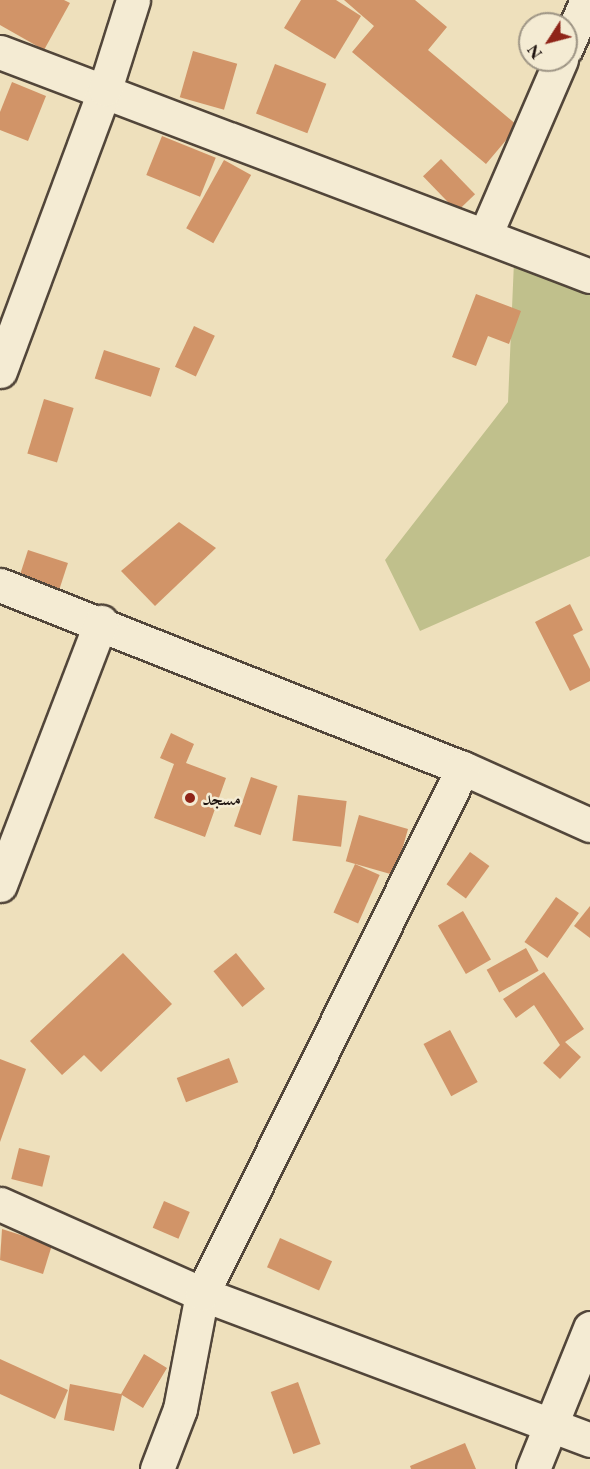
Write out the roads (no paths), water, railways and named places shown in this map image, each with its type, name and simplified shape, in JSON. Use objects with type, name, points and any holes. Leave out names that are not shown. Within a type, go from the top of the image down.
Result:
[{"type":"street","points":[[0,371],[105,89],[133,0]]},
{"type":"street","points":[[578,21],[587,0]]},
{"type":"street","points":[[0,52],[105,89],[486,233],[590,276]]},
{"type":"street","points":[[486,233],[556,72]]},
{"type":"street","points":[[0,585],[101,622],[463,768],[590,825]]},
{"type":"street","points":[[0,885],[101,622]]},
{"type":"street","points":[[157,1469],[180,1409],[202,1294],[463,768]]},
{"type":"street","points":[[0,1204],[202,1294],[590,1440]]},
{"type":"street","points":[[533,1469],[590,1328]]},
{"type":"place","name":"مسجد","points":[[190,798]]}]
